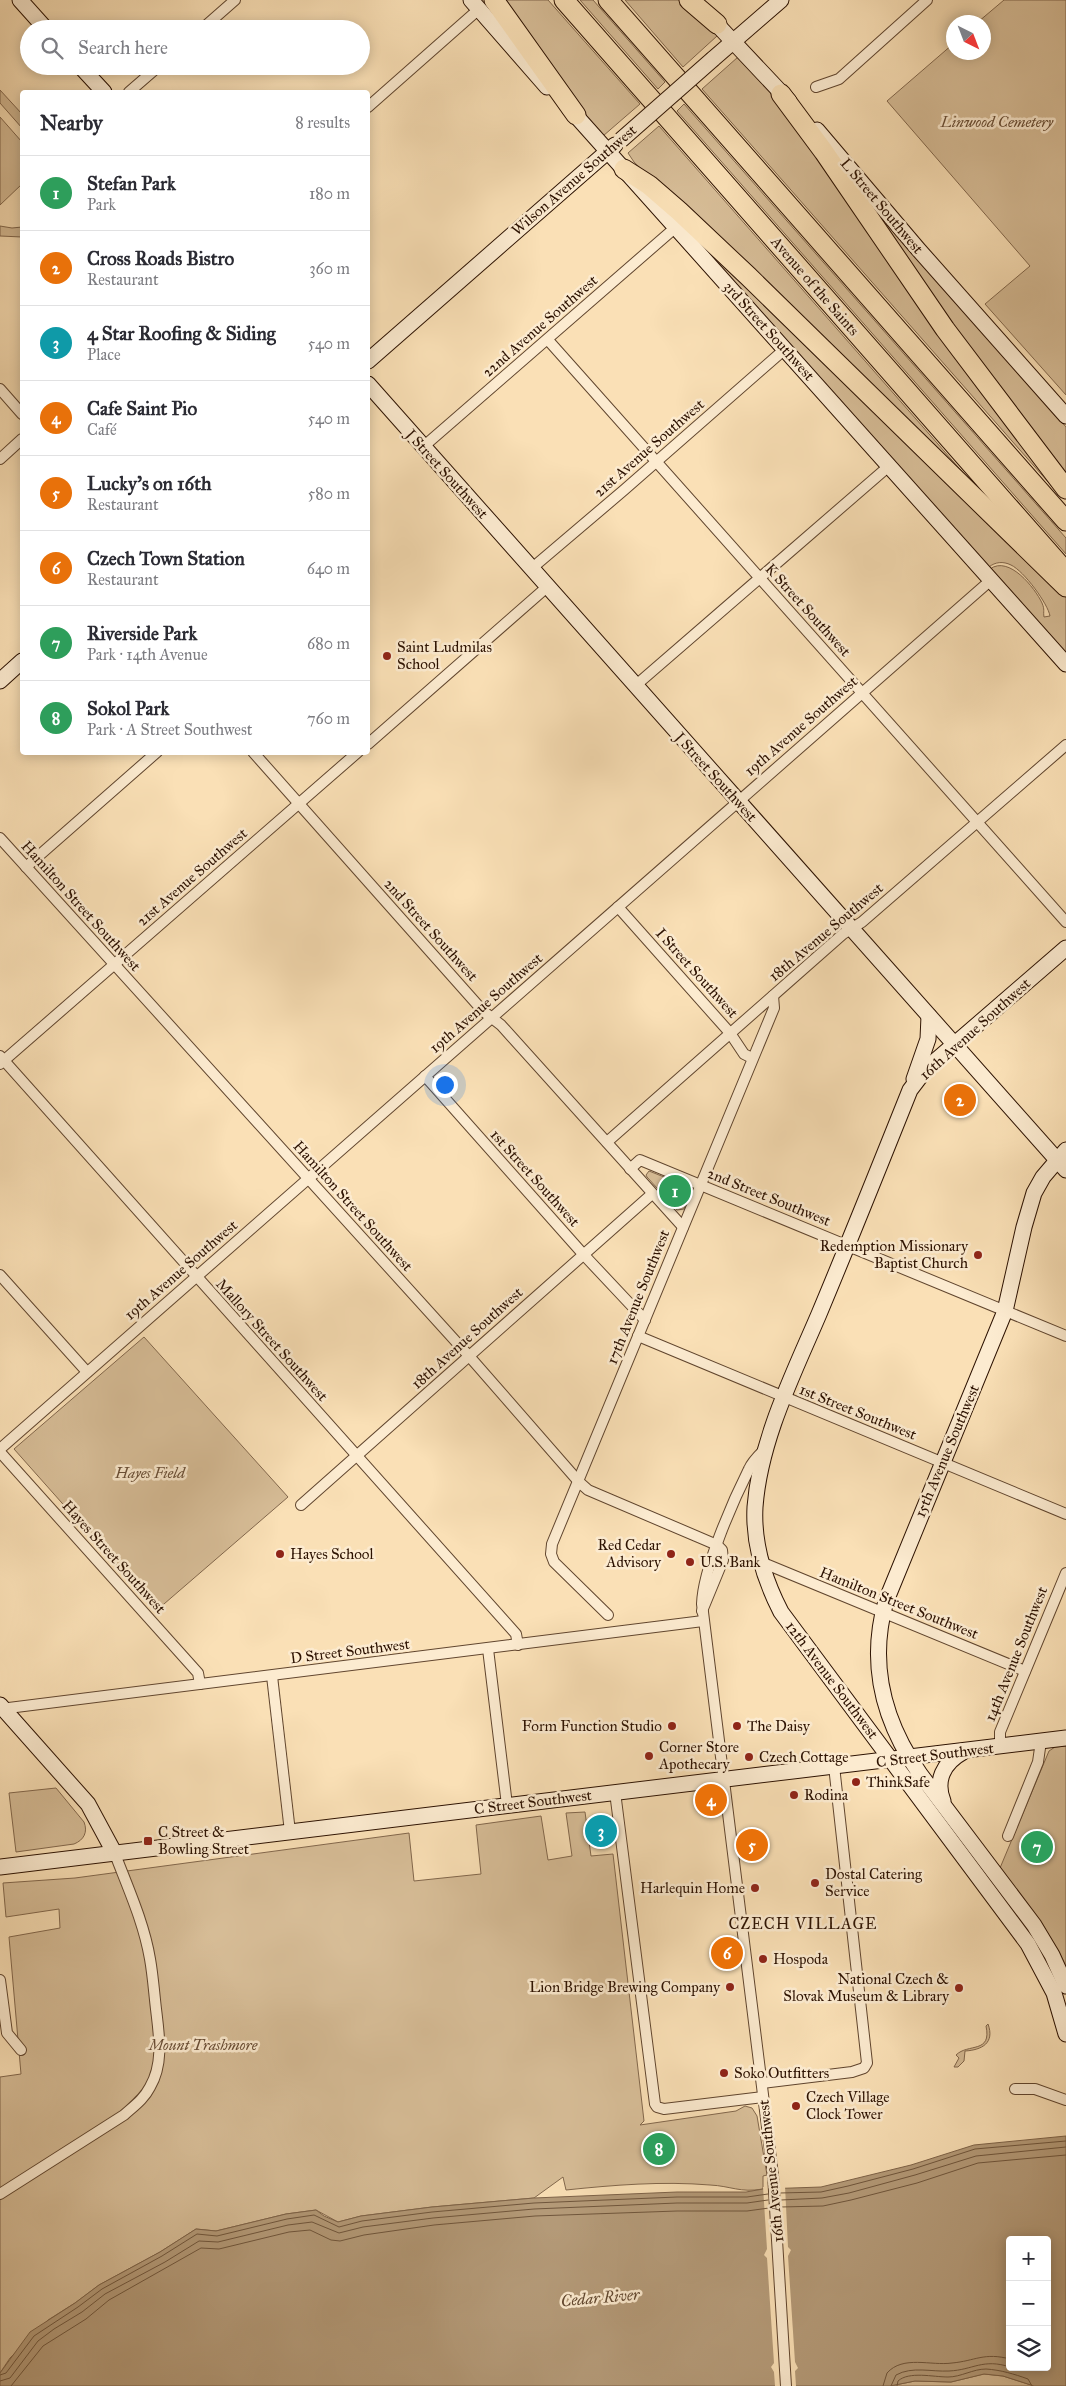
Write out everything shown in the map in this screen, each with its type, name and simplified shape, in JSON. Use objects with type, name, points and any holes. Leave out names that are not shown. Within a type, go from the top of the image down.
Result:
[{"type":"highway","name":"Avenue of the Saints","points":[[564,0],[1066,572]]},
{"type":"highway","points":[[608,0],[1066,521]]},
{"type":"highway","points":[[689,0],[717,24]]},
{"type":"highway","points":[[481,3],[539,67],[576,115]]},
{"type":"highway","points":[[781,94],[824,152],[945,329],[1066,488]]},
{"type":"highway","points":[[624,169],[649,185],[748,276],[1066,587]]},
{"type":"main road","points":[[20,0],[38,20]]},
{"type":"main road","name":"L Street Southwest","points":[[695,0],[840,155],[918,249],[1066,416]]},
{"type":"main road","name":"Wilson Avenue Southwest","points":[[370,358],[781,0]]},
{"type":"main road","points":[[88,75],[102,90]]},
{"type":"main road","name":"3rd Street Southwest","points":[[576,115],[1066,664]]},
{"type":"main road","name":"J Street Southwest","points":[[370,386],[954,1044],[1063,1160]]},
{"type":"main road","points":[[0,680],[20,663]]},
{"type":"main road","name":"16th Avenue Southwest","points":[[784,1398],[910,1090],[926,1069],[1066,948]]},
{"type":"main road","points":[[910,1090],[928,1040],[929,1016]]},
{"type":"main road","name":"15th Avenue Southwest","points":[[909,1759],[890,1722],[881,1691],[877,1659],[882,1613],[1005,1310],[1024,1227],[1034,1193],[1063,1160]]},
{"type":"main road","name":"12th Avenue Southwest","points":[[784,1398],[758,1482],[755,1508],[756,1534],[761,1562],[772,1594],[790,1627],[892,1760],[1028,1944],[1054,1993],[1066,2034]]},
{"type":"main road","points":[[1,1708],[88,1804],[115,1854]]},
{"type":"main road","name":"C Street Southwest","points":[[0,1867],[723,1779],[909,1759],[1066,1738]]},
{"type":"main road","points":[[946,1808],[940,1793],[940,1778],[951,1761],[964,1752]]},
{"type":"main road","points":[[909,1759],[1034,1925],[1052,1955],[1066,1986]]},
{"type":"street","points":[[212,20],[235,0]]},
{"type":"street","points":[[816,88],[839,79],[928,0]]},
{"type":"street","points":[[370,105],[481,3]]},
{"type":"street","points":[[131,90],[149,75]]},
{"type":"street","name":"22nd Avenue Southwest","points":[[423,447],[676,227]]},
{"type":"street","name":"K Street Southwest","points":[[548,340],[1066,922]]},
{"type":"street","name":"21st Avenue Southwest","points":[[531,569],[785,349]]},
{"type":"street","points":[[0,389],[20,412]]},
{"type":"street","points":[[0,459],[20,441]]},
{"type":"street","points":[[635,686],[889,466]]},
{"type":"street","name":"19th Avenue Southwest","points":[[0,1450],[991,580]]},
{"type":"street","points":[[370,742],[547,587]]},
{"type":"street","name":"18th Avenue Southwest","points":[[606,1142],[730,1032],[851,928],[862,922],[1066,745]]},
{"type":"street","points":[[26,867],[154,755]]},
{"type":"street","name":"2nd Street Southwest","points":[[256,755],[683,1227]]},
{"type":"street","name":"21st Avenue Southwest","points":[[1,1060],[114,965],[355,755]]},
{"type":"street","name":"Hamilton Street Southwest","points":[[0,838],[469,1356],[579,1482],[588,1490],[717,1545]]},
{"type":"street","name":"I Street Southwest","points":[[618,907],[730,1032],[744,1054],[752,1058]]},
{"type":"street","name":"17th Avenue Southwest","points":[[608,1615],[554,1562],[551,1554],[552,1544],[774,1008],[773,996]]},
{"type":"street","name":"Mallory Street Southwest","points":[[1,1060],[516,1634],[518,1645]]},
{"type":"street","name":"1st Street Southwest","points":[[425,1076],[583,1254],[645,1320]]},
{"type":"street","name":"2nd Street Southwest","points":[[630,1168],[640,1160],[1066,1336]]},
{"type":"street","name":"18th Avenue Southwest","points":[[300,1504],[356,1457],[652,1194]]},
{"type":"street","points":[[0,1275],[87,1372]]},
{"type":"street","name":"1st Street Southwest","points":[[638,1336],[1066,1514]]},
{"type":"street","name":"16th Avenue Southwest","points":[[768,1445],[750,1467],[717,1545],[702,1587],[703,1616],[773,2175],[786,2386]]},
{"type":"street","name":"Hayes Street Southwest","points":[[0,1450],[198,1673],[200,1684]]},
{"type":"street","name":"Hamilton Street Southwest","points":[[761,1562],[1025,1671]]},
{"type":"street","name":"14th Avenue Southwest","points":[[1000,1747],[1000,1732],[1066,1573]]},
{"type":"street","name":"D Street Southwest","points":[[1,1708],[488,1649],[703,1616]]},
{"type":"street","points":[[488,1649],[508,1805]]},
{"type":"street","points":[[272,1676],[290,1832]]},
{"type":"street","points":[[1008,1836],[1038,1762],[1041,1741]]},
{"type":"street","points":[[762,2083],[852,2072],[864,2068],[867,2063],[834,1766]]},
{"type":"street","points":[[615,1792],[646,2040],[654,2099],[657,2107],[664,2109],[764,2097]]},
{"type":"street","points":[[0,2194],[124,2115],[140,2101],[150,2087],[155,2075],[160,2060],[160,2040],[150,1958],[138,1916],[115,1854]]},
{"type":"street","points":[[0,1980],[7,2033],[22,2050]]},
{"type":"street","points":[[1015,2089],[1035,2089],[1066,2100]]},
{"type":"green space","points":[[498,0],[548,0],[640,104],[603,136],[576,107]]},
{"type":"green space","points":[[580,0],[593,0],[665,82],[658,89]]},
{"type":"green space","points":[[625,0],[681,0],[717,36],[683,67]]},
{"type":"green space","name":"Linwood Cemetery","points":[[1004,0],[1066,0],[1066,395],[985,304],[1030,266],[887,101],[946,50],[946,60],[991,60],[991,15],[986,15]]},
{"type":"green space","points":[[738,57],[776,97],[1056,491],[702,89]]},
{"type":"green space","points":[[0,90],[20,112],[20,126],[0,103]]},
{"type":"green space","points":[[684,104],[1066,538],[1066,554],[677,111]]},
{"type":"green space","points":[[0,117],[20,140],[20,186],[0,205]]},
{"type":"green space","points":[[659,126],[987,500],[634,162],[628,153]]},
{"type":"green space","points":[[837,157],[1066,427],[1066,481],[980,370]]},
{"type":"green space","points":[[678,219],[1066,594],[1066,654],[990,569],[997,566],[1005,566],[1021,575],[1039,597],[1044,617],[1050,616],[1045,604],[1029,581],[1016,568],[1008,564],[999,563],[989,567]]},
{"type":"green space","points":[[0,226],[20,227],[20,237],[0,236]]},
{"type":"green space","points":[[649,1171],[689,1187],[691,1192],[684,1209],[677,1210],[647,1177],[646,1175]]},
{"type":"green space","name":"Hayes Field","points":[[144,1337],[288,1497],[157,1610],[14,1449]]},
{"type":"green space","points":[[1066,1746],[1066,1968],[1043,1925],[1000,1868],[1049,1751],[1055,1747]]},
{"type":"green space","points":[[56,1788],[84,1822],[86,1829],[83,1838],[74,1844],[16,1852],[9,1793]]},
{"type":"green space","name":"Mount Trashmore","points":[[585,1812],[591,1856],[613,1854],[644,2121],[640,2125],[736,2111],[745,2106],[752,2108],[757,2116],[767,2175],[763,2176],[763,2189],[748,2190],[674,2183],[566,2190],[563,2177],[534,2198],[432,2207],[361,2216],[338,2222],[316,2210],[286,2214],[216,2231],[196,2229],[160,2252],[99,2285],[48,2320],[10,2358],[0,2373],[0,2077],[21,2074],[9,1937],[60,1928],[59,1909],[6,1917],[3,1883],[75,1878],[409,1833],[414,1881],[481,1874],[476,1825],[541,1816],[548,1860],[572,1856],[566,1813]]},
{"type":"green space","points":[[988,2024],[990,2036],[986,2044],[977,2049],[965,2051],[964,2061],[958,2067],[954,2067],[959,2058],[956,2055],[961,2051],[978,2046],[986,2041],[986,2026]]},
{"type":"green space","points":[[984,2374],[1003,2376],[1034,2386],[890,2386],[915,2381],[951,2382]]},
{"type":"water","name":"Cedar River","points":[[1066,2136],[1066,2386],[1034,2386],[1003,2376],[984,2374],[951,2382],[915,2381],[890,2386],[0,2386],[0,2373],[30,2332],[99,2285],[160,2252],[196,2229],[216,2231],[286,2214],[316,2210],[338,2222],[361,2216],[432,2207],[534,2198],[677,2192],[746,2192],[763,2189],[821,2187],[911,2165],[974,2145]]},
{"type":"pier","points":[[785,2186],[788,2247],[791,2250],[788,2256],[795,2362],[798,2368],[795,2371],[796,2386],[775,2386],[774,2372],[771,2367],[774,2363],[767,2258],[764,2255],[767,2249],[763,2187]]},
{"type":"place","name":"Saint Ludmilas School","points":[[387,656]]},
{"type":"place","name":"Cross Roads Bistro","points":[[960,1100]]},
{"type":"place","name":"Stefan Park","points":[[675,1191]]},
{"type":"place","name":"Redemption Missionary Baptist Church","points":[[978,1255]]},
{"type":"place","name":"Hayes School","points":[[280,1554]]},
{"type":"place","name":"Red Cedar Advisory","points":[[671,1554]]},
{"type":"place","name":"U.S. Bank","points":[[690,1562]]},
{"type":"place","name":"Form Function Studio","points":[[672,1726]]},
{"type":"place","name":"The Daisy","points":[[737,1726]]},
{"type":"place","name":"Corner Store Apothecary","points":[[649,1756]]},
{"type":"place","name":"Czech Cottage","points":[[749,1757]]},
{"type":"place","name":"ThinkSafe","points":[[856,1782]]},
{"type":"place","name":"Rodina","points":[[794,1795]]},
{"type":"place","name":"Cafe Saint Pio","points":[[711,1800]]},
{"type":"place","name":"4 Star Roofing & Siding","points":[[601,1831]]},
{"type":"place","name":"C Street & Bowling Street","points":[[148,1841]]},
{"type":"place","name":"Lucky's on 16th","points":[[752,1845]]},
{"type":"place","name":"Riverside Park","points":[[1037,1847]]},
{"type":"place","name":"Dostal Catering Service","points":[[815,1883]]},
{"type":"place","name":"Harlequin Home","points":[[755,1888]]},
{"type":"place","name":"Czech Town Station","points":[[727,1953]]},
{"type":"place","name":"Hospoda","points":[[763,1959]]},
{"type":"place","name":"Lion Bridge Brewing Company","points":[[730,1987]]},
{"type":"place","name":"National Czech & Slovak Museum & Library","points":[[959,1988]]},
{"type":"place","name":"Soko Outfitters","points":[[724,2073]]},
{"type":"place","name":"Czech Village Clock Tower","points":[[796,2106]]},
{"type":"place","name":"Sokol Park","points":[[659,2149]]},
{"type":"district","name":"CZECH VILLAGE","points":[[803,1923]]}]
